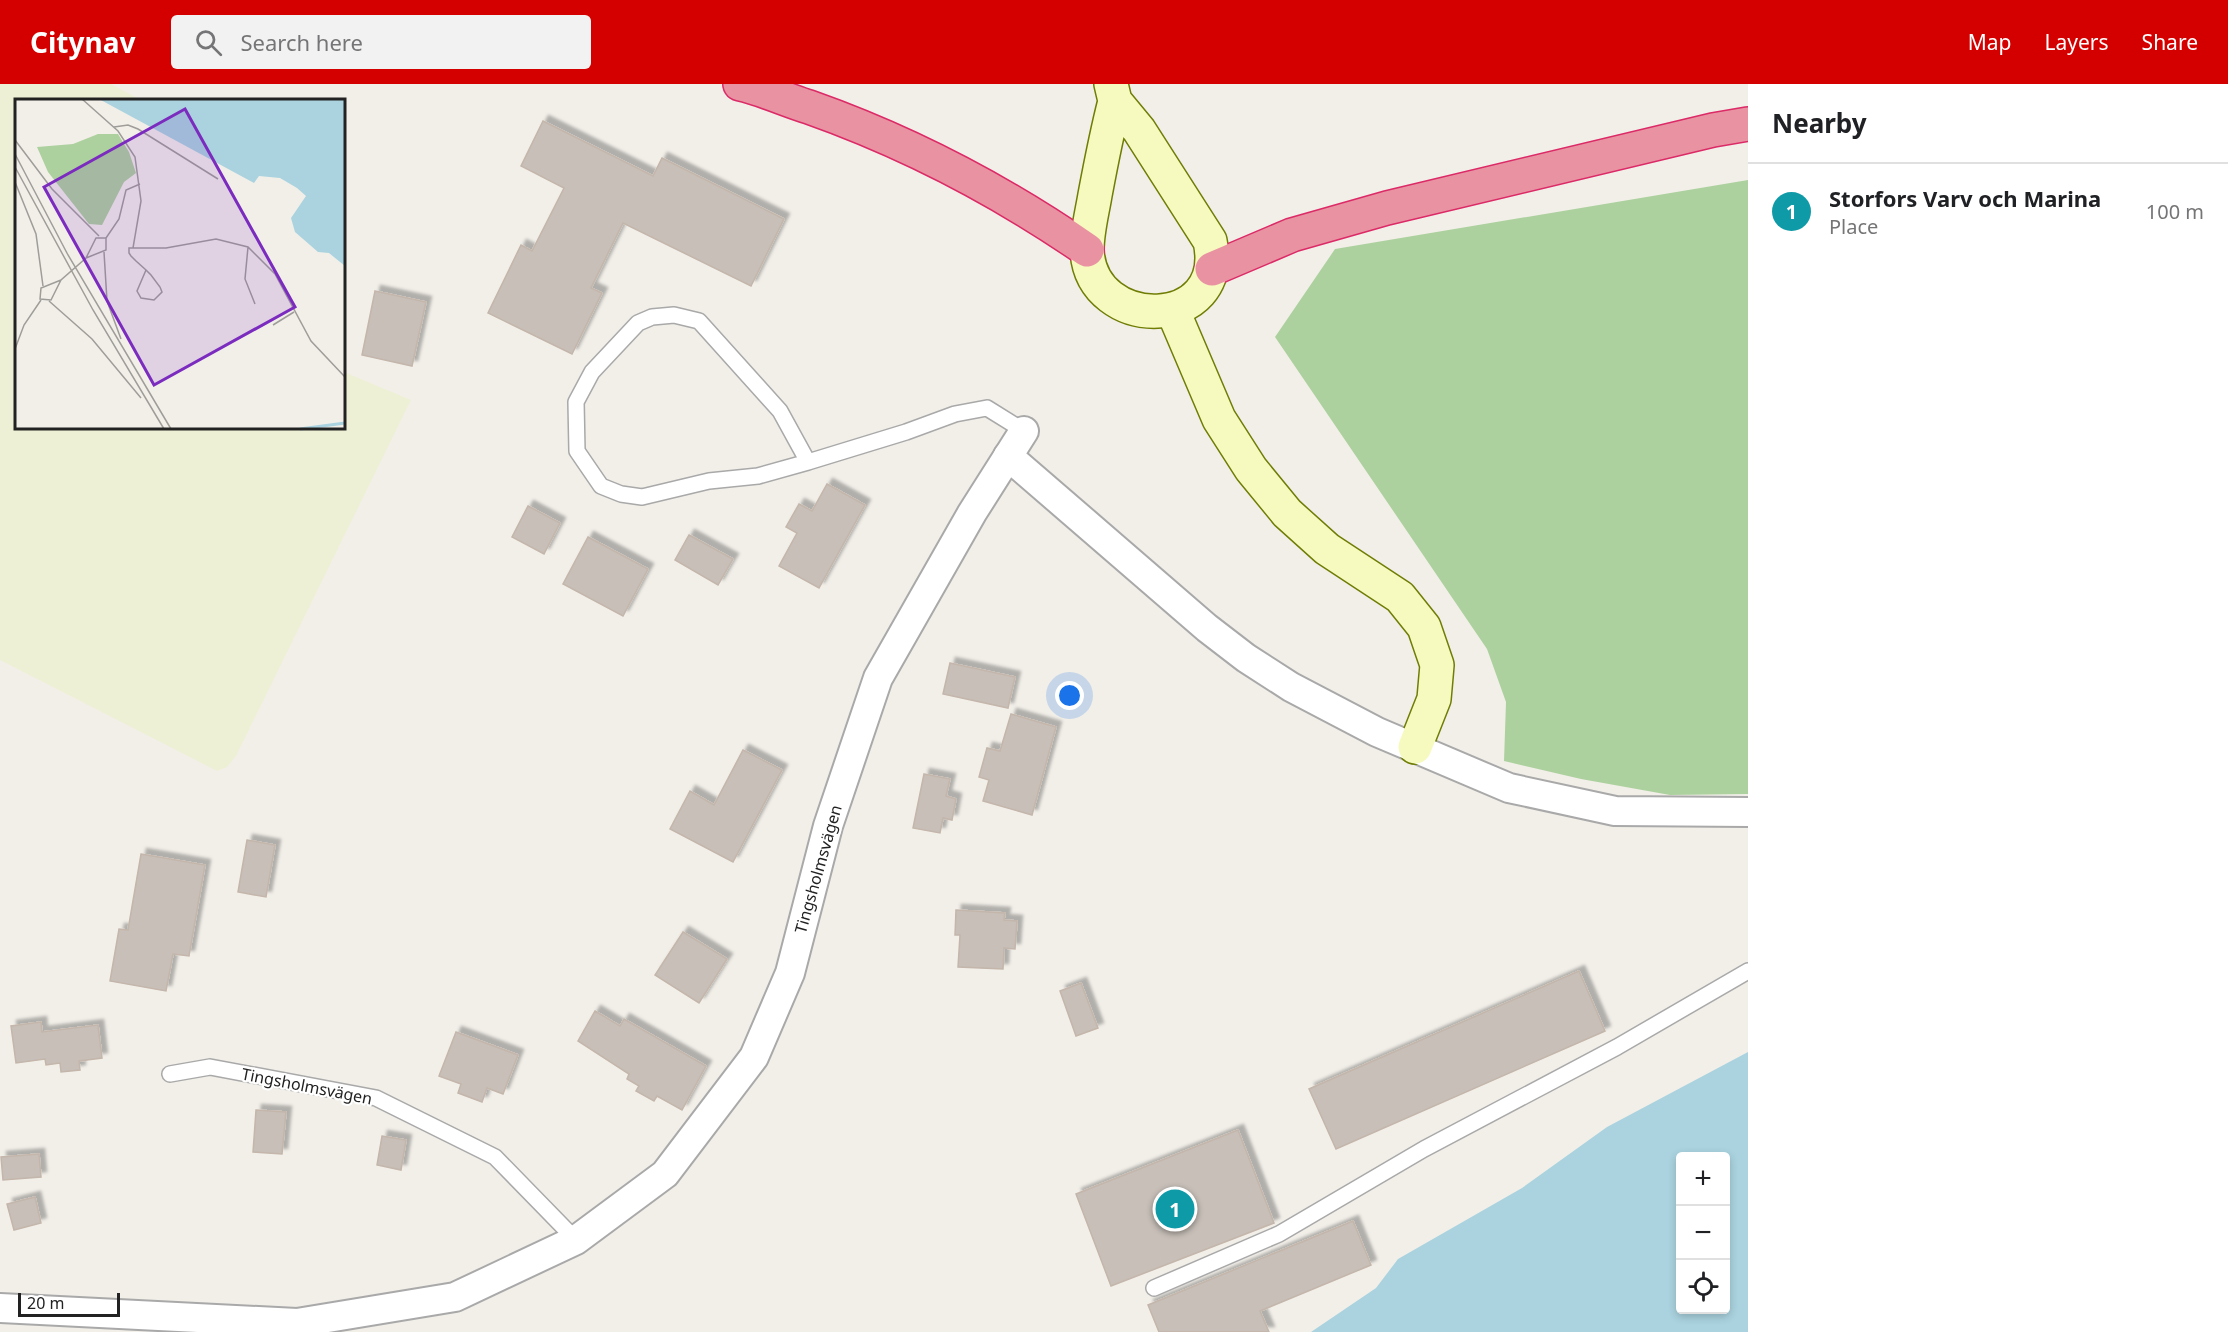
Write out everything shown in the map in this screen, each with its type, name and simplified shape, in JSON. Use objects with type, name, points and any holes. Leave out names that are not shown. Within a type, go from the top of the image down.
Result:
[{"type":"highway","points":[[740,84],[847,121],[940,161],[1038,216],[1088,250]]},
{"type":"highway","points":[[1212,269],[1292,235],[1387,208],[1713,130],[1748,124]]},
{"type":"street","points":[[1113,92],[1210,241],[1213,256],[1212,269],[1187,303],[1173,311],[1158,313],[1140,310],[1108,294],[1097,282],[1088,250],[1113,92]]},
{"type":"street","points":[[1173,311],[1219,419],[1251,469],[1287,513],[1327,549],[1400,597],[1424,627],[1437,664],[1434,699],[1416,747]]},
{"type":"street","name":"Tingsholmsvägen","points":[[0,1308],[297,1323],[455,1297],[576,1240],[665,1174],[754,1057],[790,973],[828,826],[878,678],[972,513],[1024,431]]},
{"type":"street","points":[[1008,456],[1207,628],[1246,658],[1291,687],[1377,732],[1509,788],[1615,811],[1748,812]]},
{"type":"lane","points":[[808,462],[780,411],[699,321],[674,315],[652,317],[638,323],[592,372],[576,402],[577,451],[601,486],[621,494],[642,497],[710,482],[758,476],[808,462],[955,414],[987,408],[1024,431]]},
{"type":"lane","points":[[1154,1288],[1279,1234],[1424,1149],[1617,1047],[1748,971]]},
{"type":"lane","name":"Tingsholmsvägen","points":[[170,1074],[210,1067],[376,1098],[495,1157],[576,1240]]},
{"type":"green space","points":[[0,84],[111,84],[139,99],[15,99],[15,429],[345,429],[345,372],[411,400],[236,756],[227,767],[217,771],[0,660]]},
{"type":"green space","points":[[1748,180],[1748,794],[1670,795],[1581,779],[1504,761],[1506,702],[1487,649],[1275,337],[1335,249]]},
{"type":"water","points":[[1748,1052],[1748,1332],[1311,1332],[1376,1288],[1398,1259],[1522,1188],[1607,1127]]},
{"type":"building","points":[[543,121],[653,176],[662,158],[784,219],[751,286],[623,223],[591,288],[602,293],[572,354],[488,313],[521,245],[532,251],[564,188],[521,166]]},
{"type":"building","points":[[375,291],[426,302],[412,366],[362,355]]},
{"type":"building","points":[[827,484],[865,505],[819,588],[779,566],[797,533],[786,527],[799,504],[812,511]]},
{"type":"building","points":[[528,506],[560,523],[544,554],[512,537]]},
{"type":"building","points":[[689,535],[733,559],[718,585],[675,560]]},
{"type":"building","points":[[588,537],[648,569],[623,616],[563,584]]},
{"type":"building","points":[[950,663],[1015,677],[1008,708],[943,694]]},
{"type":"building","points":[[1011,714],[1056,727],[1032,815],[983,801],[989,780],[979,777],[987,748],[1000,751]]},
{"type":"building","points":[[743,750],[782,770],[733,862],[670,829],[690,791],[714,805]]},
{"type":"building","points":[[924,774],[950,779],[946,796],[956,799],[952,820],[943,818],[940,833],[913,828]]},
{"type":"building","points":[[247,840],[275,845],[266,897],[238,892]]},
{"type":"building","points":[[141,854],[205,865],[189,956],[173,954],[166,991],[110,981],[119,929],[128,930]]},
{"type":"building","points":[[956,910],[1005,913],[1004,920],[1017,921],[1015,949],[1004,948],[1003,969],[958,967],[960,935],[955,935]]},
{"type":"building","points":[[683,932],[727,959],[699,1003],[655,975]]},
{"type":"building","points":[[1579,971],[1605,1031],[1336,1149],[1309,1089]]},
{"type":"building","points":[[1081,983],[1098,1028],[1076,1036],[1060,991]]},
{"type":"building","points":[[595,1011],[620,1026],[624,1019],[706,1066],[682,1110],[657,1096],[654,1101],[636,1091],[639,1086],[627,1079],[629,1074],[578,1041]]},
{"type":"building","points":[[41,1022],[42,1032],[98,1025],[102,1058],[79,1061],[80,1070],[61,1072],[60,1063],[46,1065],[45,1059],[16,1063],[11,1026]]},
{"type":"building","points":[[456,1032],[518,1055],[503,1094],[487,1088],[482,1102],[458,1093],[461,1084],[439,1076]]},
{"type":"building","points":[[256,1110],[286,1112],[282,1154],[253,1152]]},
{"type":"building","points":[[1238,1130],[1274,1223],[1111,1286],[1076,1194]]},
{"type":"building","points":[[382,1136],[406,1140],[401,1170],[377,1165]]},
{"type":"building","points":[[39,1154],[41,1177],[3,1180],[1,1157]]},
{"type":"building","points":[[35,1197],[41,1223],[14,1230],[7,1204]]},
{"type":"building","points":[[1353,1221],[1371,1265],[1260,1311],[1269,1332],[1159,1332],[1148,1305]]},
{"type":"place","name":"Storfors Varv och Marina","points":[[1175,1209]]}]
